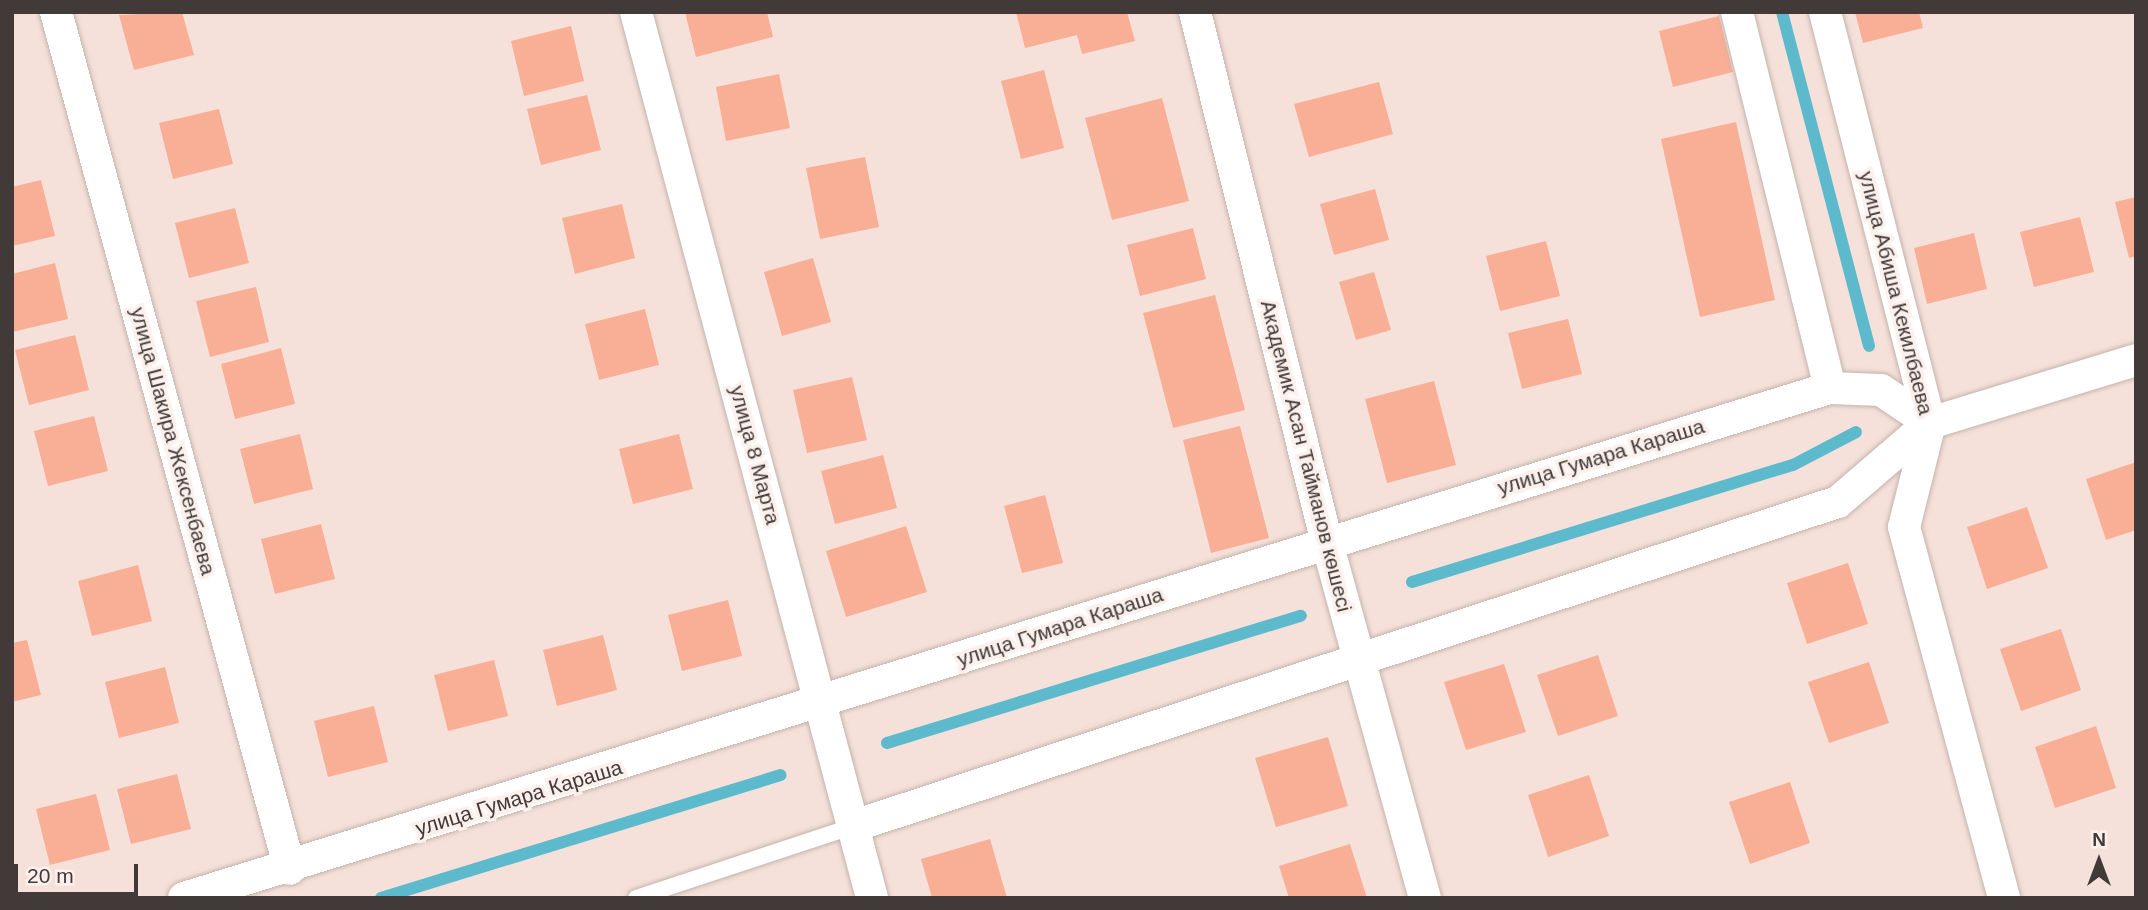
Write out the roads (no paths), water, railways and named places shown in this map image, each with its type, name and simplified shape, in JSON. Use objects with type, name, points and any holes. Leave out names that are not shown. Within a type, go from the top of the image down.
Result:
[{"type":"street","name":"улица Шакира Жексенбаева","points":[[56,12],[290,869]]},
{"type":"street","name":"улица 8 Марта","points":[[636,12],[872,898]]},
{"type":"street","name":"Академик Асан Тайманов көшесі","points":[[1195,12],[1326,539],[1425,898]]},
{"type":"street","points":[[1737,12],[1830,388]]},
{"type":"street","name":"улица Абиша Кекилбаева","points":[[1825,12],[1930,423],[1904,527],[2004,898]]},
{"type":"street","points":[[854,827],[1838,502],[1930,423],[2136,360]]},
{"type":"street","name":"улица Гумара Караша","points":[[184,898],[290,869],[822,705],[1326,539],[1830,388],[1881,390],[1930,423]]},
{"type":"lane","points":[[636,898],[854,827]]},
{"type":"waterway","points":[[1782,12],[1869,346]]},
{"type":"waterway","points":[[1412,582],[1793,465],[1856,432]]},
{"type":"waterway","points":[[887,743],[1301,616]]},
{"type":"waterway","points":[[381,898],[781,775]]}]
